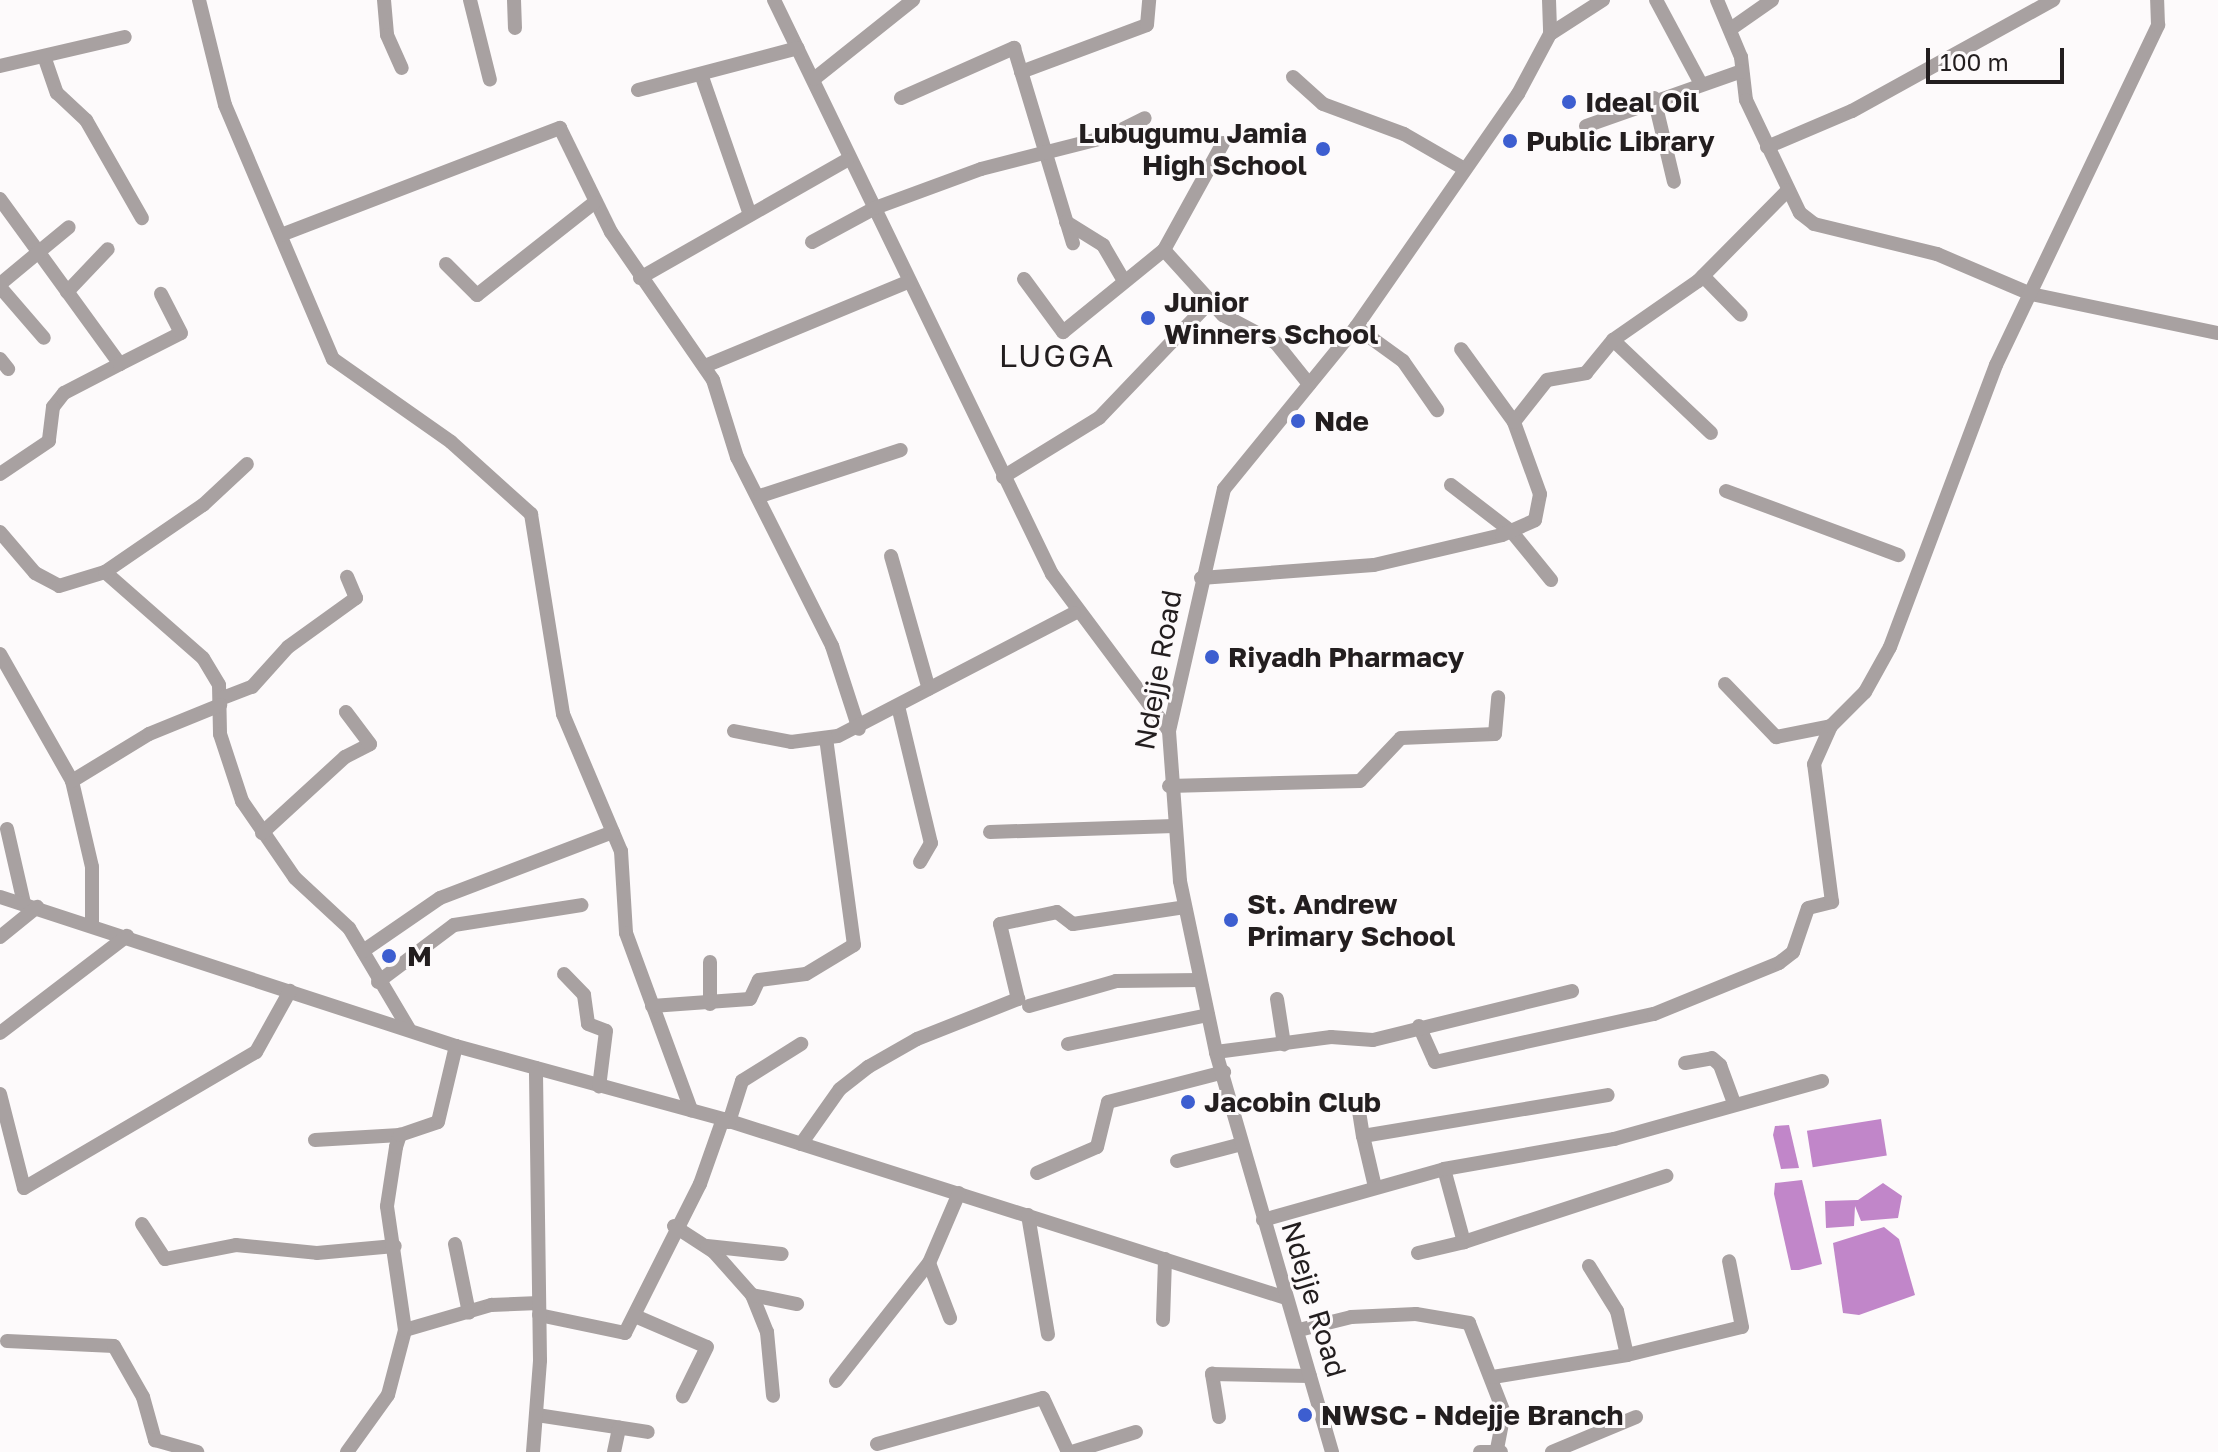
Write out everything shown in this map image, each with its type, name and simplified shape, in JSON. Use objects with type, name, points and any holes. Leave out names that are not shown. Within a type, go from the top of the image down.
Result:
[{"type":"street","points":[[199,0],[225,105],[333,359],[451,442],[531,514],[563,714],[613,832],[626,933],[691,1110]]},
{"type":"street","points":[[384,0],[387,35],[402,68]]},
{"type":"street","points":[[470,0],[490,80]]},
{"type":"street","points":[[514,0],[515,28]]},
{"type":"street","points":[[774,0],[814,79],[847,160],[875,208],[1003,477],[1074,613],[1169,731]]},
{"type":"street","points":[[814,79],[913,0]]},
{"type":"street","points":[[1021,72],[1147,25],[1149,0]]},
{"type":"street","points":[[1549,0],[1550,34]]},
{"type":"street","points":[[1550,34],[1603,0]]},
{"type":"street","points":[[1656,0],[1700,82]]},
{"type":"street","points":[[1717,0],[1732,28],[1746,100],[1788,190],[1814,224],[1937,254],[2031,294],[2218,333]]},
{"type":"street","points":[[1732,28],[1772,0]]},
{"type":"street","points":[[1767,147],[1852,111],[2053,0]]},
{"type":"street","points":[[1419,1026],[1435,1062],[1581,1036],[1654,1014],[1789,956],[1808,908],[1836,893],[1814,764],[1831,726],[1865,692],[1890,647],[1952,494],[1969,428],[2158,25],[2157,0]]},
{"type":"street","name":"Ndejje Road","points":[[1332,1452],[1216,1052],[1185,907],[1169,786],[1169,731],[1201,578],[1224,489],[1356,327],[1463,168],[1518,94],[1550,34]]},
{"type":"street","points":[[0,66],[45,59],[125,37]]},
{"type":"street","points":[[901,98],[1008,47],[1021,72],[1073,243]]},
{"type":"street","points":[[638,90],[798,48]]},
{"type":"street","points":[[45,59],[57,93],[86,120],[142,218]]},
{"type":"street","points":[[1586,126],[1654,98],[1742,71]]},
{"type":"street","points":[[701,74],[750,215]]},
{"type":"street","points":[[1293,77],[1323,104],[1404,134],[1463,168]]},
{"type":"street","points":[[1654,98],[1674,182]]},
{"type":"street","points":[[812,242],[875,208],[1044,153],[1107,137],[1145,118]]},
{"type":"street","points":[[281,235],[554,127],[564,131],[594,203],[640,278],[705,366],[737,457],[760,496],[832,646],[859,729]]},
{"type":"street","points":[[1024,279],[1063,332],[1164,250],[1223,143]]},
{"type":"street","points":[[640,278],[847,160]]},
{"type":"street","points":[[1514,422],[1547,380],[1586,373],[1613,340],[1703,276],[1788,190]]},
{"type":"street","points":[[0,199],[120,364]]},
{"type":"street","points":[[446,264],[477,295],[594,203]]},
{"type":"street","points":[[1066,222],[1103,245],[1124,281]]},
{"type":"street","points":[[44,338],[0,285],[36,250],[69,227]]},
{"type":"street","points":[[67,292],[108,249]]},
{"type":"street","points":[[1164,250],[1211,301],[1276,343],[1309,384]]},
{"type":"street","points":[[1703,276],[1741,315]]},
{"type":"street","points":[[705,366],[908,282]]},
{"type":"street","points":[[0,474],[49,441],[53,407],[64,393],[181,333],[161,294]]},
{"type":"street","points":[[1003,477],[1099,418],[1211,301]]},
{"type":"street","points":[[1356,327],[1403,361],[1437,410]]},
{"type":"street","points":[[1613,340],[1711,433]]},
{"type":"street","points":[[1201,578],[1374,565],[1512,532],[1539,516],[1541,503],[1514,422],[1461,349]]},
{"type":"street","points":[[760,496],[901,450]]},
{"type":"street","points":[[0,532],[35,573],[59,586],[105,572],[203,505],[247,464]]},
{"type":"street","points":[[1451,485],[1512,532],[1551,580]]},
{"type":"street","points":[[1726,491],[1898,555]]},
{"type":"street","points":[[891,556],[929,689]]},
{"type":"street","points":[[105,572],[203,658],[220,702],[229,767],[262,833],[363,951],[378,982],[409,1029]]},
{"type":"street","points":[[72,781],[149,734],[252,687],[288,647],[356,598],[347,577]]},
{"type":"street","points":[[734,731],[791,742],[826,738],[859,729],[1074,613]]},
{"type":"street","points":[[0,654],[72,781],[92,867],[92,924]]},
{"type":"street","points":[[1725,684],[1767,734],[1831,726]]},
{"type":"street","points":[[1169,786],[1356,783],[1401,738],[1495,734],[1498,697]]},
{"type":"street","points":[[898,706],[931,843],[920,862]]},
{"type":"street","points":[[262,833],[345,757],[370,744],[346,712]]},
{"type":"street","points":[[652,1006],[750,999],[759,980],[806,974],[854,945],[826,738]]},
{"type":"street","points":[[990,832],[1174,826]]},
{"type":"street","points":[[7,829],[31,905]]},
{"type":"street","points":[[363,951],[451,893],[613,832]]},
{"type":"street","points":[[0,897],[92,924],[456,1046],[726,1120],[1286,1298]]},
{"type":"street","points":[[0,937],[31,905]]},
{"type":"street","points":[[378,982],[454,925],[581,905]]},
{"type":"street","points":[[801,1144],[840,1089],[868,1067],[917,1039],[1018,999],[1000,924],[1057,912],[1073,924],[1185,907]]},
{"type":"street","points":[[0,1033],[127,936]]},
{"type":"street","points":[[710,962],[710,1004]]},
{"type":"street","points":[[564,974],[584,995],[588,1024],[606,1031],[599,1087]]},
{"type":"street","points":[[1029,1006],[1116,981],[1200,980]]},
{"type":"street","points":[[0,1094],[24,1188],[256,1052],[290,991]]},
{"type":"street","points":[[1216,1052],[1284,1044],[1373,1040],[1419,1026],[1572,991]]},
{"type":"street","points":[[1277,999],[1284,1044]]},
{"type":"street","points":[[1068,1044],[1208,1015]]},
{"type":"street","points":[[405,1330],[469,1313],[539,1309],[620,1334],[635,1316],[674,1226],[700,1184],[742,1081],[801,1044]]},
{"type":"street","points":[[315,1140],[400,1135],[438,1122],[456,1046]]},
{"type":"street","points":[[1685,1063],[1712,1058],[1734,1103]]},
{"type":"street","points":[[533,1452],[537,1415],[539,1309],[536,1068]]},
{"type":"street","points":[[1037,1173],[1097,1147],[1108,1102],[1224,1072]]},
{"type":"street","points":[[1263,1220],[1444,1169],[1614,1139],[1734,1103],[1822,1081]]},
{"type":"street","points":[[1363,1136],[1608,1095]]},
{"type":"street","points":[[1358,1105],[1375,1187]]},
{"type":"street","points":[[347,1452],[388,1395],[405,1330],[387,1198],[400,1135]]},
{"type":"street","points":[[1177,1161],[1242,1144]]},
{"type":"street","points":[[1444,1169],[1464,1242]]},
{"type":"street","points":[[1418,1253],[1464,1242],[1666,1176]]},
{"type":"street","points":[[836,1381],[929,1263],[959,1193]]},
{"type":"street","points":[[1028,1215],[1048,1334]]},
{"type":"street","points":[[142,1224],[165,1259],[236,1245],[317,1253],[395,1246]]},
{"type":"street","points":[[674,1226],[706,1246],[752,1295],[767,1332],[773,1396]]},
{"type":"street","points":[[455,1244],[469,1313]]},
{"type":"street","points":[[706,1246],[782,1254]]},
{"type":"street","points":[[1163,1320],[1165,1259]]},
{"type":"street","points":[[1493,1377],[1627,1355],[1742,1327],[1729,1261]]},
{"type":"street","points":[[929,1263],[950,1318]]},
{"type":"street","points":[[1589,1266],[1617,1311],[1627,1355]]},
{"type":"street","points":[[752,1295],[797,1304]]},
{"type":"street","points":[[635,1316],[707,1347],[683,1396]]},
{"type":"street","points":[[1299,1330],[1351,1317],[1463,1322],[1475,1328],[1504,1413],[1499,1451],[1480,1452]]},
{"type":"street","points":[[7,1341],[114,1346],[143,1397],[155,1440],[197,1452]]},
{"type":"street","points":[[1219,1417],[1212,1374],[1310,1376]]},
{"type":"street","points":[[877,1444],[1043,1398],[1070,1452],[1136,1432]]},
{"type":"street","points":[[537,1415],[648,1432]]},
{"type":"street","points":[[1552,1452],[1636,1417]]},
{"type":"street","points":[[614,1452],[619,1428]]},
{"type":"shaded area","points":[[1881,1119],[1887,1156],[1813,1167],[1807,1131]]},
{"type":"shaded area","points":[[1789,1125],[1799,1168],[1781,1169],[1773,1135],[1775,1126]]},
{"type":"shaded area","points":[[1802,1180],[1822,1264],[1791,1270],[1774,1194],[1775,1183]]},
{"type":"shaded area","points":[[1883,1183],[1902,1196],[1898,1218],[1861,1221],[1855,1206],[1854,1226],[1826,1228],[1825,1201],[1858,1200]]},
{"type":"shaded area","points":[[1884,1227],[1899,1239],[1915,1295],[1859,1315],[1843,1313],[1833,1243]]},
{"type":"place","name":"Ideal Oil","points":[[1569,102]]},
{"type":"place","name":"Public Library","points":[[1510,141]]},
{"type":"place","name":"Lubugumu Jamia High School","points":[[1323,149]]},
{"type":"place","name":"Junior Winners School","points":[[1148,318]]},
{"type":"place","name":"Nde","points":[[1298,421]]},
{"type":"place","name":"Riyadh Pharmacy","points":[[1212,657]]},
{"type":"place","name":"St. Andrew Primary School","points":[[1231,920]]},
{"type":"place","name":"M","points":[[389,956]]},
{"type":"place","name":"Jacobin Club","points":[[1188,1102]]},
{"type":"place","name":"NWSC - Ndejje Branch","points":[[1305,1415]]},
{"type":"district","name":"LUGGA","points":[[1057,355]]}]
